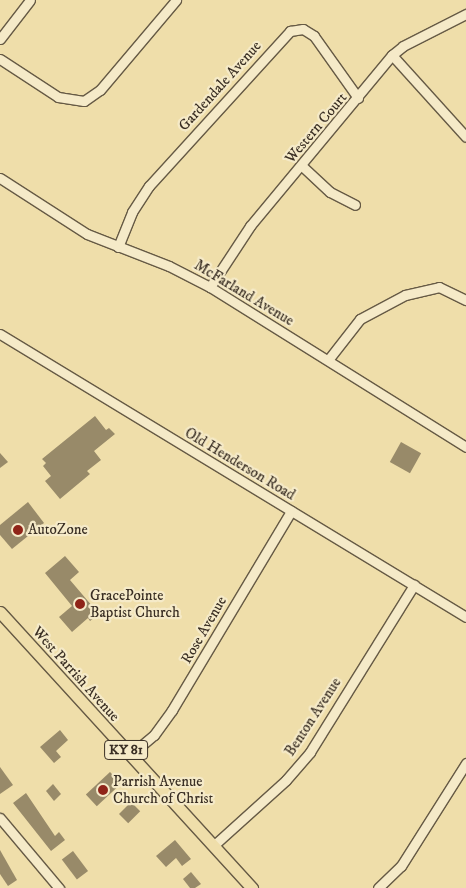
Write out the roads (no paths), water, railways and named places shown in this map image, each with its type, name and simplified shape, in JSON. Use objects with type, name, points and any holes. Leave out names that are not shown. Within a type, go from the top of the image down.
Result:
[{"type":"main road","name":"West Parrish Avenue","points":[[0,612],[252,888]]},
{"type":"street","points":[[0,39],[30,0]]},
{"type":"street","points":[[0,59],[58,97],[84,101],[100,90],[176,0]]},
{"type":"street","name":"Western Court","points":[[210,287],[250,226],[302,166],[392,55],[403,46],[466,14]]},
{"type":"street","name":"Gardendale Avenue","points":[[118,247],[132,212],[149,186],[290,31],[303,29],[314,36],[358,98]]},
{"type":"street","points":[[392,55],[466,137]]},
{"type":"street","points":[[302,166],[330,192],[355,205]]},
{"type":"street","name":"McFarland Avenue","points":[[0,178],[56,216],[118,247],[169,266],[210,287],[466,447]]},
{"type":"street","points":[[328,360],[360,319],[405,295],[439,287],[466,300]]},
{"type":"street","name":"Old Henderson Road","points":[[0,334],[466,617]]},
{"type":"street","name":"Rose Avenue","points":[[130,756],[154,735],[172,710],[291,511]]},
{"type":"street","name":"Benton Avenue","points":[[213,846],[286,780],[310,752],[414,585]]},
{"type":"street","points":[[378,888],[401,866],[466,763]]},
{"type":"street","points":[[0,818],[59,888]]},
{"type":"place","name":"AutoZone","points":[[18,530]]},
{"type":"place","name":"GracePointe Baptist Church","points":[[80,604]]},
{"type":"place","name":"Parrish Avenue Church of Christ","points":[[103,790]]}]
